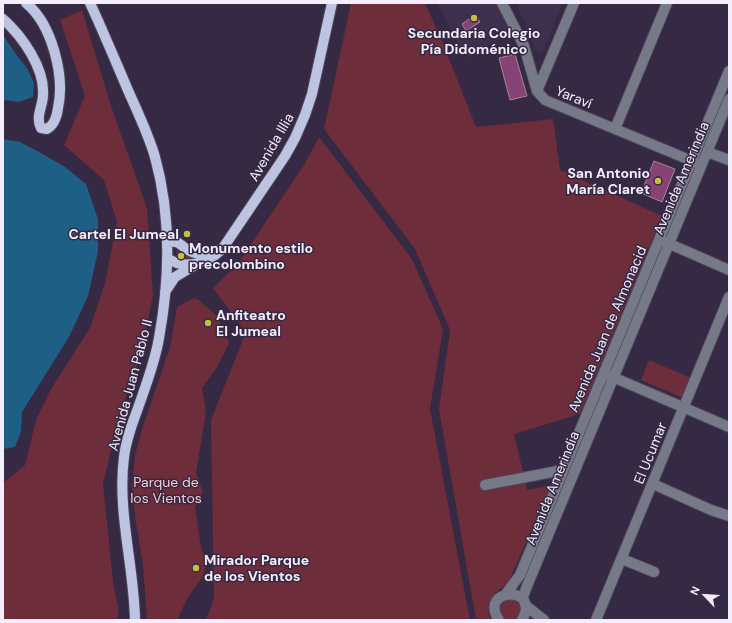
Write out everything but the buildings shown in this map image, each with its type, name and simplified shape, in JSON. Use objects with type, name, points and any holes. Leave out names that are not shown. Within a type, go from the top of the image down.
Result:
[{"type":"main road","points":[[3,19],[21,37],[38,70],[43,84],[43,96],[38,115],[38,123],[41,128],[47,129],[54,122],[60,101],[58,62],[46,31],[39,18],[26,3]]},
{"type":"main road","name":"Avenida Juan Pablo II","points":[[90,3],[138,113],[155,157],[164,201],[168,242],[165,292],[155,356],[127,439],[124,457],[122,506],[132,580],[135,620]]},
{"type":"main road","name":"Avenida Illia","points":[[167,258],[182,264],[198,263],[209,260],[216,255],[223,248],[285,156],[295,138],[312,94],[332,3]]},
{"type":"main road","points":[[168,242],[180,244],[192,252],[200,254],[223,248]]},
{"type":"main road","name":"Avenida Illia","points":[[165,292],[175,277],[198,263]]},
{"type":"street","name":"Yaraví","points":[[502,3],[524,46],[537,91],[545,100],[701,165]]},
{"type":"street","points":[[537,91],[574,3]]},
{"type":"street","points":[[615,129],[667,3]]},
{"type":"street","name":"Avenida Juan de Almonacid","points":[[664,241],[692,161],[729,71]]},
{"type":"street","name":"Avenida Amerindia","points":[[522,620],[525,615],[525,603],[523,597],[608,375],[664,241],[707,152],[729,99]]},
{"type":"street","points":[[707,152],[729,160]]},
{"type":"street","points":[[664,241],[729,270]]},
{"type":"street","name":"El Ucumar","points":[[596,620],[729,297]]},
{"type":"street","points":[[608,375],[729,427]]},
{"type":"street","name":"Avenida Juan de Almonacid","points":[[499,620],[496,616],[495,606],[497,601],[505,595],[520,575],[563,470],[608,375]]},
{"type":"street","points":[[485,485],[563,470]]},
{"type":"street","points":[[653,484],[711,510],[729,516]]},
{"type":"street","points":[[622,559],[654,572]]},
{"type":"street","points":[[505,595],[513,594],[521,598],[544,620]]},
{"type":"shaded area","name":"Secundaria Colegio Pía Didoménico","points":[[437,3],[496,3],[510,33],[466,58]]},
{"type":"shaded area","points":[[516,3],[563,3],[542,53],[537,53]]},
{"type":"green space","points":[[351,3],[425,3],[442,41],[476,127],[553,119],[560,170],[662,216],[580,414],[514,434],[527,490],[551,485],[508,583],[495,593],[488,605],[489,618],[492,620],[476,620],[439,409],[450,330],[415,249],[324,129]]},
{"type":"green space","points":[[82,10],[111,106],[147,208],[153,295],[140,357],[120,413],[103,484],[113,582],[119,612],[117,620],[3,620],[3,483],[25,465],[36,420],[51,389],[90,328],[105,283],[117,222],[104,180],[64,145],[85,96],[60,20]]},
{"type":"green space","points":[[319,137],[412,259],[443,329],[430,409],[470,620],[206,620],[214,599],[211,420],[246,332],[213,288],[237,265],[304,165]]},
{"type":"green space","points":[[176,250],[181,253],[195,258],[176,259]]},
{"type":"green space","name":"Parque de los Vientos","points":[[194,298],[200,301],[217,316],[229,343],[216,369],[202,388],[206,412],[196,473],[203,492],[195,507],[201,547],[207,562],[203,576],[187,599],[177,620],[147,620],[143,565],[132,487],[135,455],[143,426],[170,348],[177,307]]},
{"type":"green space","points":[[649,360],[691,378],[683,398],[641,380]]},
{"type":"green space","points":[[510,599],[518,602],[521,610],[518,618],[510,621],[502,618],[499,610],[502,602]]},
{"type":"water","points":[[3,35],[27,68],[34,83],[33,97],[19,102],[3,100]]},
{"type":"water","points":[[3,139],[20,142],[39,152],[65,167],[86,184],[98,219],[98,251],[88,296],[69,337],[22,412],[21,431],[15,447],[3,449]]},
{"type":"place","name":"Secundaria Colegio Pía Didoménico","points":[[474,18]]},
{"type":"place","name":"San Antonio María Claret","points":[[658,181]]},
{"type":"place","name":"Cartel El Jumeal","points":[[187,234]]},
{"type":"place","name":"Monumento estilo precolombino","points":[[181,256]]},
{"type":"place","name":"Anfiteatro El Jumeal","points":[[208,323]]},
{"type":"place","name":"Mirador Parque de los Vientos","points":[[196,568]]}]
